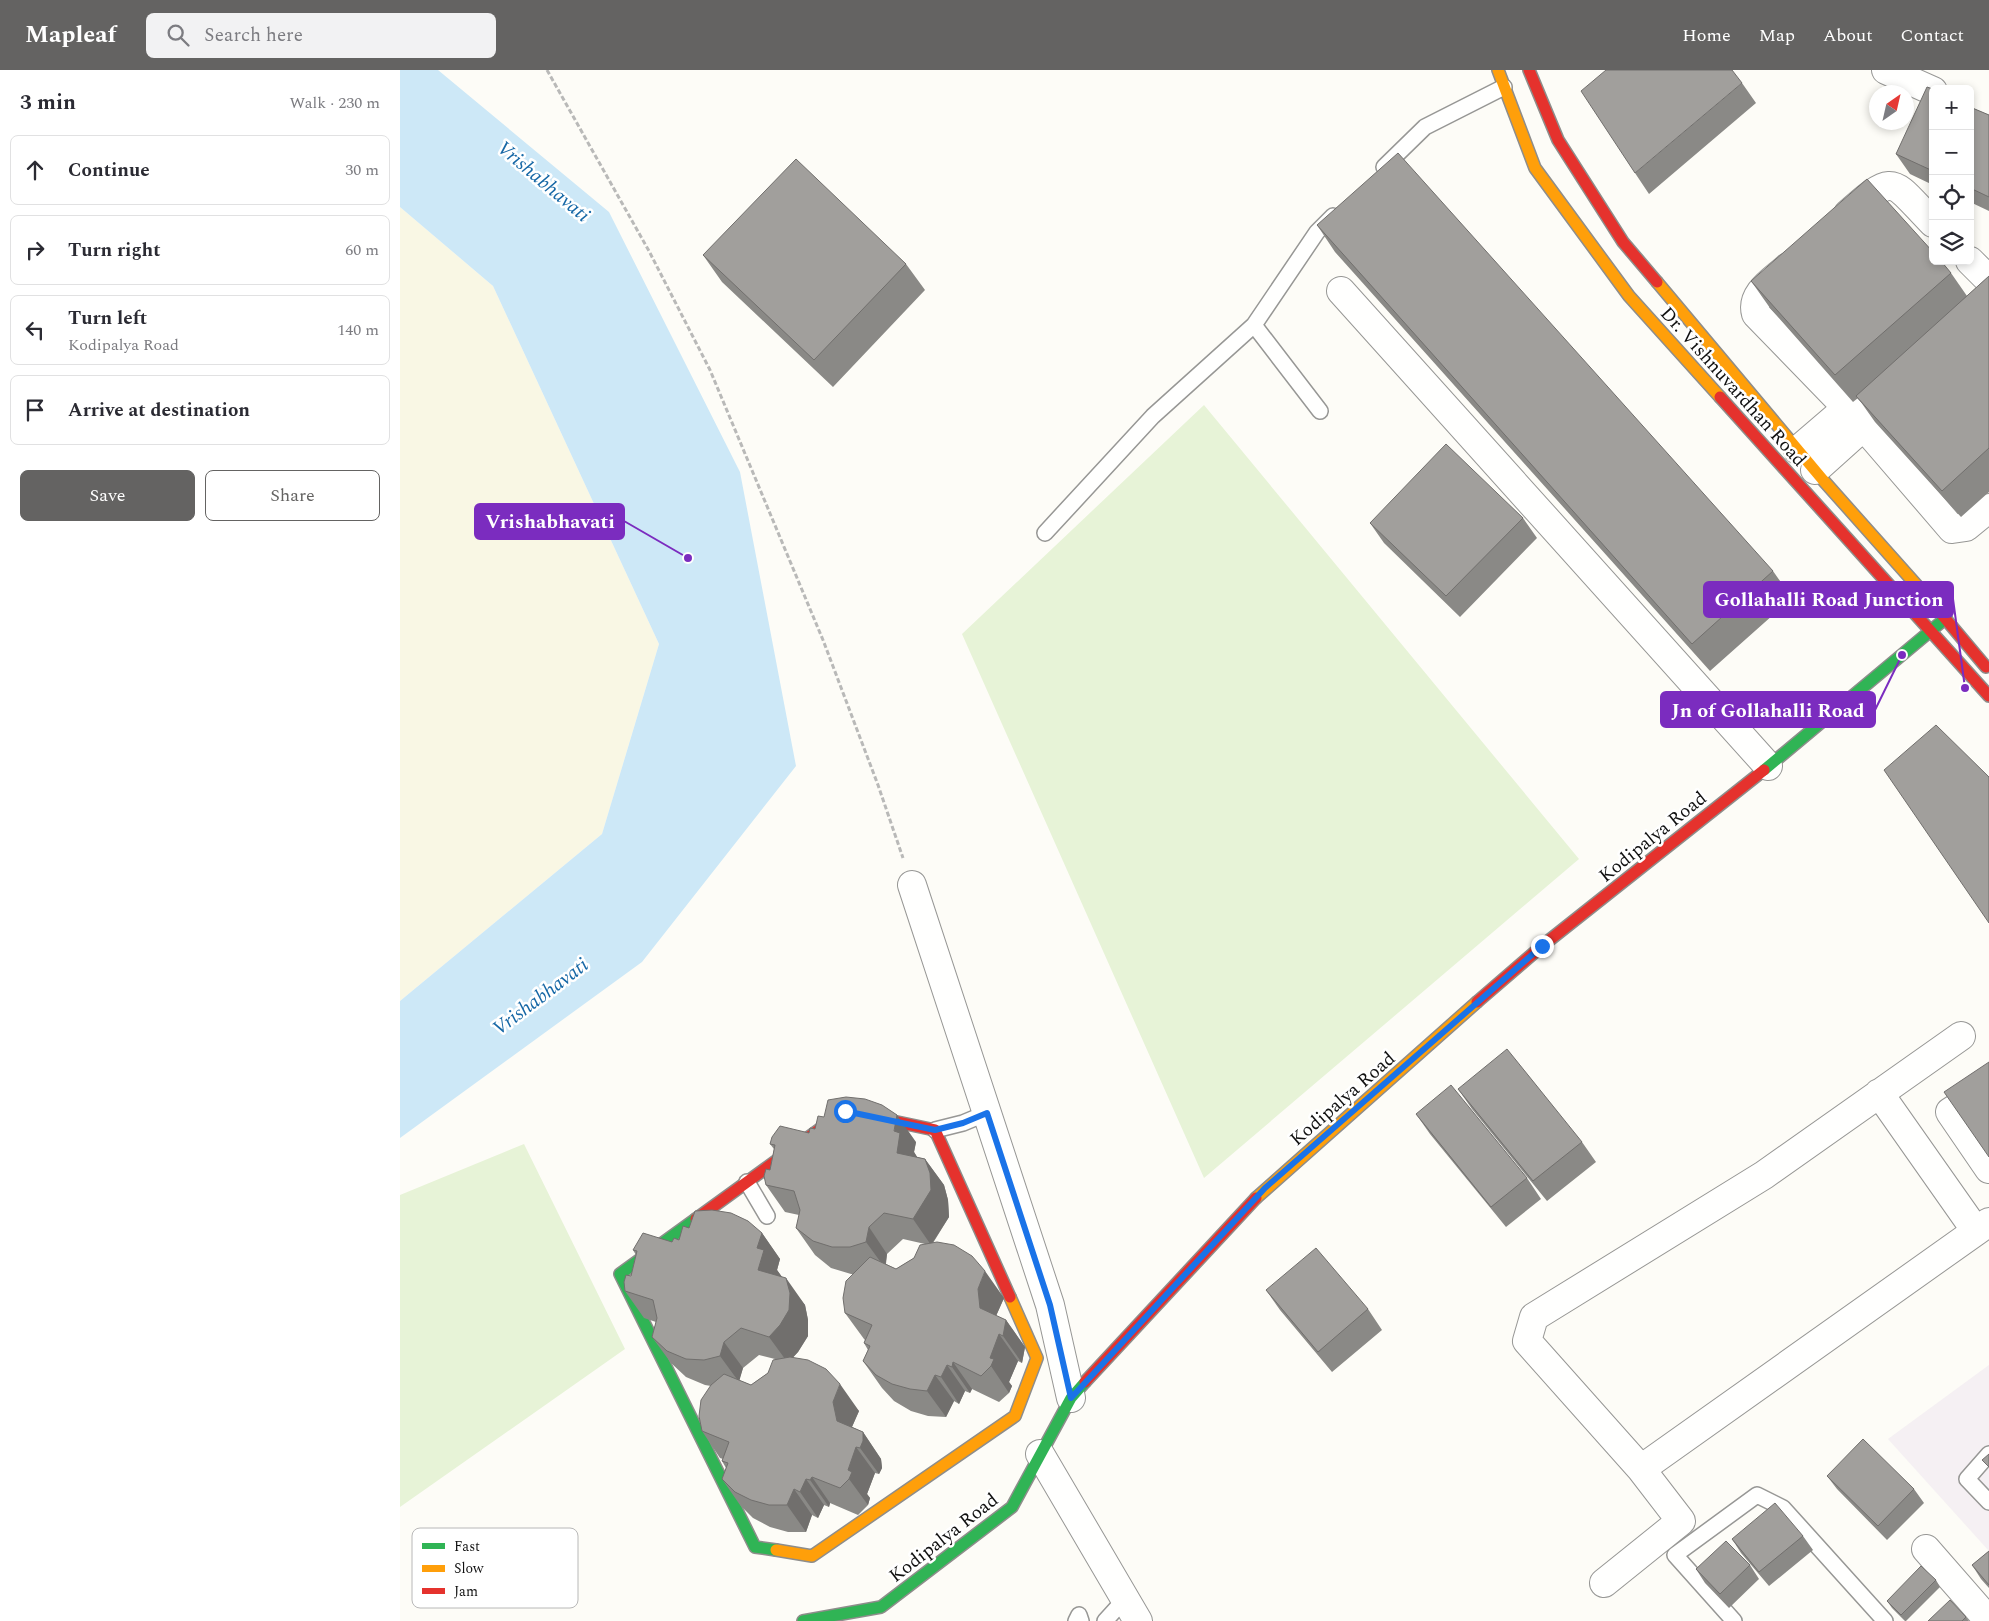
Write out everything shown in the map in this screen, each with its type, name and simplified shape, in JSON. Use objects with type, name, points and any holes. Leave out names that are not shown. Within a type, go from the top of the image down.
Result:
[{"type":"main road","name":"Dr. Vishnuvardhan Road","points":[[1498,70],[1535,168],[1629,296],[1989,696]]},
{"type":"main road","name":"Dr. Vishnuvardhan Road","points":[[1528,70],[1558,140],[1623,242],[1806,460],[1946,618],[1989,670]]},
{"type":"main road","name":"Kodipalya Road","points":[[803,1621],[881,1607],[1012,1507],[1071,1398],[1265,1188],[1542,946],[1768,766],[1946,618]]},
{"type":"main road","points":[[845,1111],[935,1130],[1037,1358],[1015,1416],[812,1556],[755,1547],[620,1274],[845,1111]]},
{"type":"street","points":[[1886,70],[1929,89]]},
{"type":"street","points":[[1826,233],[1876,189],[1888,184],[1898,187],[1930,220]]},
{"type":"street","points":[[1805,252],[1756,296],[1753,304],[1756,314],[1855,416],[1952,528],[1966,527],[1989,508]]},
{"type":"street","points":[[1974,265],[1989,280]]},
{"type":"street","points":[[1341,292],[1768,766]]},
{"type":"street","points":[[1806,460],[1876,397]]},
{"type":"street","points":[[912,885],[1050,1305],[1071,1398]]},
{"type":"street","points":[[1604,1583],[1681,1520],[1641,1469],[1527,1341],[1534,1318],[1764,1175],[1961,1036]]},
{"type":"street","points":[[1989,1087],[1950,1112],[1989,1169]]},
{"type":"street","points":[[1641,1469],[1983,1227],[1879,1093]]},
{"type":"street","points":[[1040,1454],[1132,1610]]},
{"type":"street","points":[[1926,1549],[1989,1621]]},
{"type":"lane","points":[[1371,179],[1425,127],[1504,87]]},
{"type":"lane","points":[[1045,533],[1153,416],[1254,325],[1317,232],[1344,206]]},
{"type":"lane","points":[[1254,325],[1320,411]]},
{"type":"lane","points":[[935,1130],[963,1123],[987,1113]]},
{"type":"lane","points":[[747,1182],[768,1216]]},
{"type":"lane","points":[[1989,1454],[1967,1479],[1989,1502]]},
{"type":"lane","points":[[1734,1621],[1674,1555],[1756,1495],[1783,1508],[1885,1621]]},
{"type":"lane","points":[[1104,1621],[1132,1610]]},
{"type":"lane","points":[[1076,1621],[1079,1615],[1081,1621]]},
{"type":"path","points":[[547,70],[649,251],[710,370],[824,640],[878,785],[912,885]]},
{"type":"shaded area","points":[[400,207],[493,286],[659,644],[602,834],[400,1001]]},
{"type":"shaded area","points":[[1989,1365],[1989,1551],[1888,1439]]},
{"type":"green space","points":[[1204,405],[1579,859],[1204,1178],[962,634]]},
{"type":"green space","points":[[524,1144],[625,1349],[400,1507],[400,1195]]},
{"type":"water","name":"Vrishabhavati","points":[[400,70],[438,70],[609,212],[740,472],[796,766],[642,962],[400,1138],[400,1001],[602,834],[659,644],[493,286],[400,207]]},
{"type":"building","points":[[1606,70],[1732,70],[1742,83],[1635,173],[1581,91]]},
{"type":"building","points":[[1927,87],[1929,88],[1929,169],[1896,154],[1907,130],[1914,130],[1914,115]]},
{"type":"building","points":[[1974,109],[1989,115],[1989,197],[1974,190]]},
{"type":"building","points":[[1398,153],[1773,571],[1692,644],[1317,225]]},
{"type":"building","points":[[796,159],[906,264],[814,360],[703,255]]},
{"type":"building","points":[[1867,179],[1929,248],[1929,265],[1944,265],[1951,273],[1835,375],[1751,281]]},
{"type":"building","points":[[1989,276],[1989,448],[1942,491],[1856,396]]},
{"type":"building","points":[[1446,444],[1523,518],[1446,596],[1370,523]]},
{"type":"building","points":[[1936,725],[1989,777],[1989,923],[1884,770]]},
{"type":"building","points":[[1507,1049],[1582,1142],[1533,1181],[1458,1089]]},
{"type":"building","points":[[1989,1062],[1989,1157],[1944,1092]]},
{"type":"building","points":[[1451,1085],[1527,1178],[1491,1207],[1416,1114]]},
{"type":"building","points":[[846,1097],[865,1099],[882,1105],[897,1115],[894,1131],[900,1133],[897,1153],[925,1159],[930,1173],[931,1190],[913,1219],[884,1213],[869,1227],[866,1242],[850,1247],[832,1247],[813,1241],[796,1228],[800,1210],[794,1191],[766,1185],[764,1176],[766,1169],[770,1170],[775,1145],[770,1144],[772,1137],[780,1126],[809,1133],[810,1128],[815,1129],[818,1116],[824,1117],[828,1100]]},
{"type":"building","points":[[712,1210],[731,1213],[748,1221],[762,1233],[757,1248],[764,1250],[758,1270],[786,1278],[790,1293],[789,1310],[780,1325],[769,1337],[741,1328],[724,1342],[720,1356],[704,1360],[686,1359],[667,1351],[652,1337],[657,1318],[653,1300],[625,1291],[624,1282],[626,1275],[631,1276],[637,1251],[633,1250],[643,1233],[672,1242],[674,1238],[679,1240],[683,1226],[689,1228],[695,1211]]},
{"type":"building","points":[[937,1242],[954,1245],[972,1256],[985,1271],[978,1289],[980,1308],[1006,1320],[1003,1336],[999,1334],[990,1358],[994,1359],[991,1366],[981,1376],[953,1362],[952,1367],[947,1365],[941,1377],[935,1375],[927,1391],[910,1389],[892,1384],[876,1375],[863,1361],[870,1346],[864,1343],[872,1325],[845,1313],[843,1298],[846,1281],[870,1257],[896,1269],[914,1258],[920,1245]]},
{"type":"building","points":[[1316,1248],[1368,1309],[1318,1352],[1266,1290]]},
{"type":"building","points":[[790,1357],[808,1360],[826,1369],[840,1384],[833,1402],[837,1421],[863,1432],[863,1441],[860,1448],[856,1447],[848,1470],[852,1472],[849,1479],[840,1488],[812,1477],[810,1480],[806,1479],[800,1492],[794,1489],[787,1505],[769,1505],[751,1500],[735,1492],[722,1479],[728,1463],[722,1461],[729,1442],[702,1431],[699,1416],[701,1400],[711,1385],[724,1374],[751,1385],[768,1373],[773,1360]]},
{"type":"building","points":[[1863,1439],[1914,1489],[1878,1526],[1827,1476]]},
{"type":"building","points":[[1989,1454],[1989,1467],[1982,1460]]},
{"type":"building","points":[[1775,1503],[1803,1536],[1759,1572],[1732,1539]]},
{"type":"building","points":[[1726,1541],[1750,1565],[1720,1594],[1696,1569]]},
{"type":"building","points":[[1989,1551],[1989,1585],[1972,1565]]},
{"type":"building","points":[[1921,1566],[1936,1580],[1901,1615],[1887,1601]]},
{"type":"building","points":[[1950,1600],[1966,1617],[1962,1621],[1928,1621]]},
{"type":"traffic: fast","points":[[1764,770],[1946,618]]},
{"type":"traffic: fast","points":[[696,1219],[620,1274],[755,1547],[776,1550]]},
{"type":"traffic: fast","points":[[803,1621],[881,1607],[1012,1507],[1071,1398],[1085,1382]]},
{"type":"traffic: slow","points":[[1498,70],[1535,168],[1629,296],[1720,397]]},
{"type":"traffic: slow","points":[[1657,282],[1823,480],[1928,598]]},
{"type":"traffic: slow","points":[[1256,1198],[1477,1002]]},
{"type":"traffic: slow","points":[[776,1550],[812,1556],[1015,1416],[1037,1358],[1010,1297]]},
{"type":"traffic: jam","points":[[1529,70],[1558,140],[1623,242],[1657,282]]},
{"type":"traffic: jam","points":[[1720,397],[1989,696]]},
{"type":"traffic: jam","points":[[1928,598],[1986,667]]},
{"type":"traffic: jam","points":[[1477,1002],[1542,946],[1764,770]]},
{"type":"traffic: jam","points":[[845,1111],[935,1130],[1010,1297]]},
{"type":"traffic: jam","points":[[696,1219],[845,1111]]},
{"type":"traffic: jam","points":[[1085,1382],[1256,1198]]},
{"type":"place","name":"Vrishabhavati","points":[[688,558]]},
{"type":"place","name":"Jn of Gollahalli Road","points":[[1902,655]]},
{"type":"place","name":"Gollahalli Road Junction","points":[[1965,688]]},
{"type":"route","points":[[845,1111],[935,1130],[963,1123],[987,1113],[1050,1305],[1071,1398],[1265,1188],[1542,946]]}]
